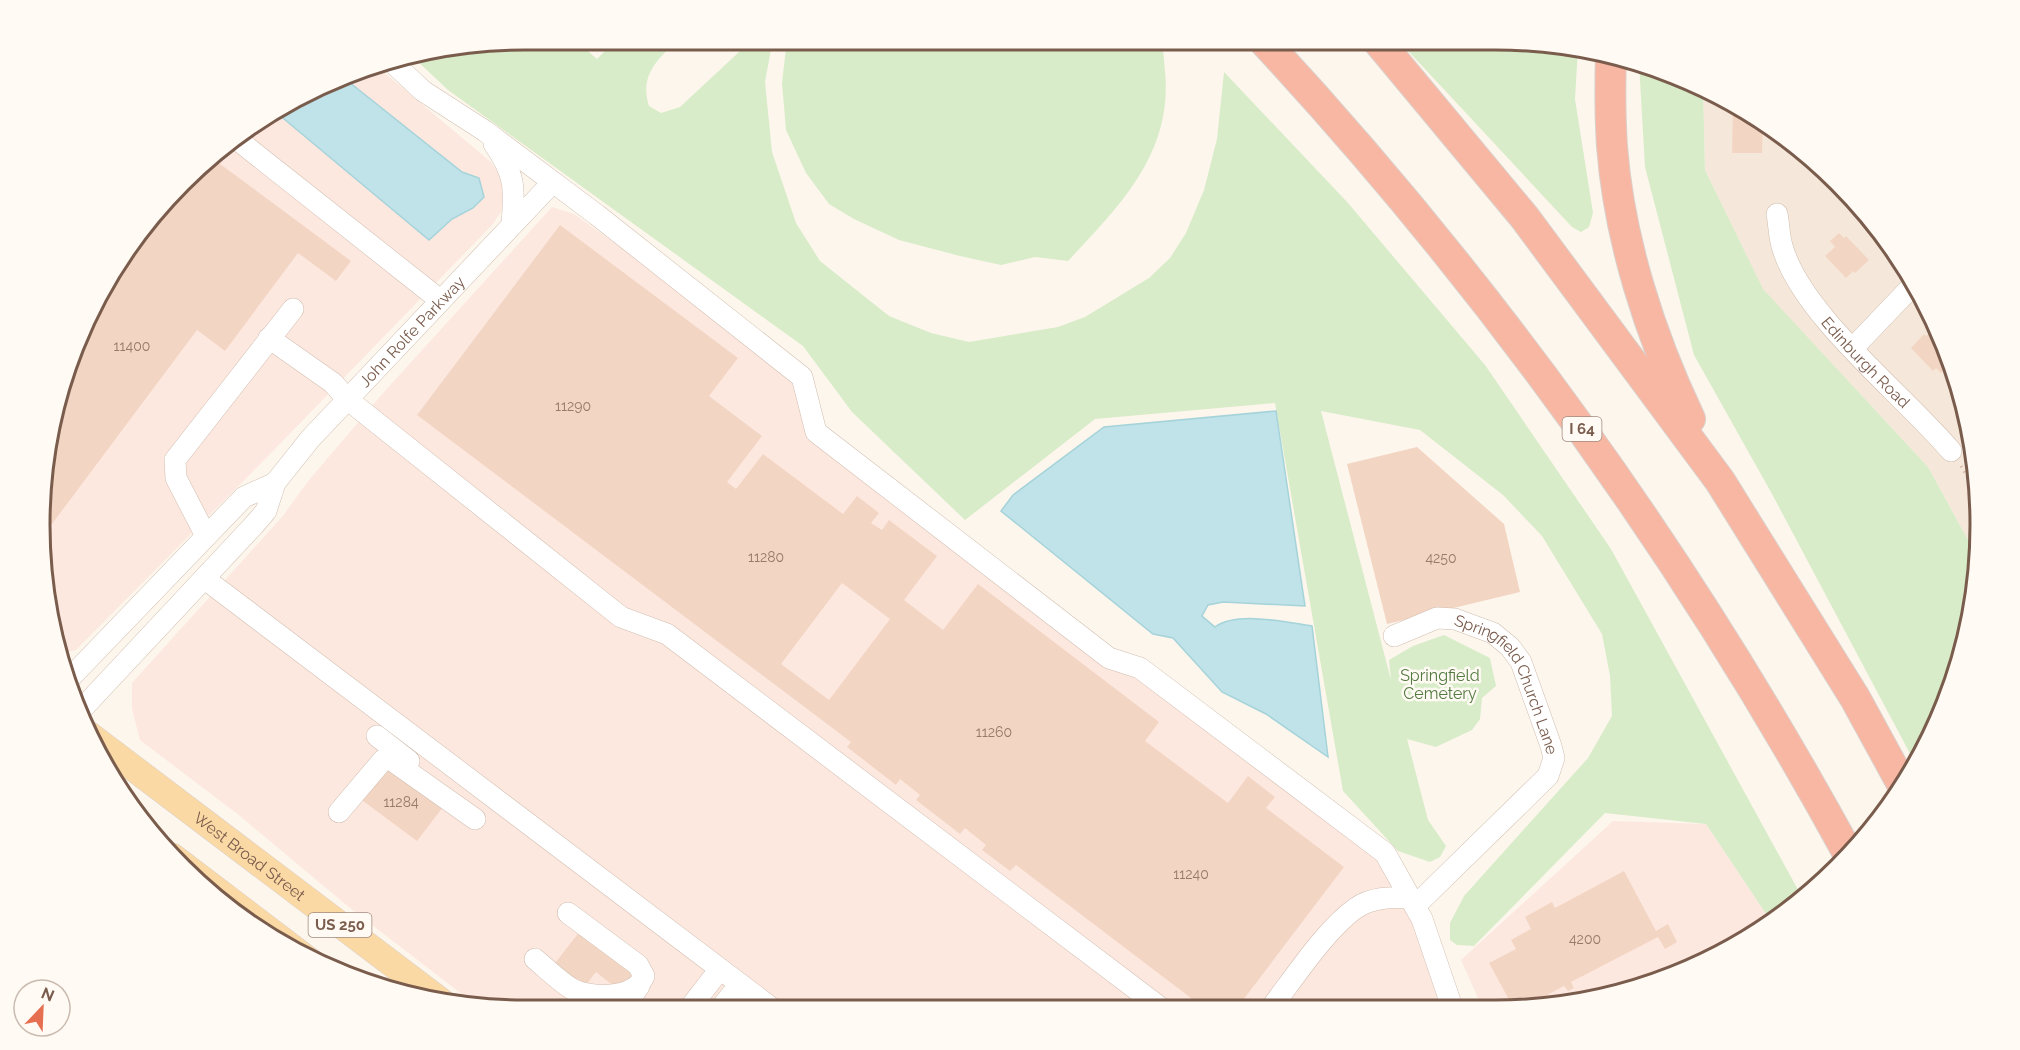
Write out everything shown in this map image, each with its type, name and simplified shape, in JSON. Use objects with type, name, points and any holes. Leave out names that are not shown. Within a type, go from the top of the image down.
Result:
[{"type":"highway","name":"I 64","points":[[1272,50],[1368,155],[1440,241],[1568,409],[1679,570],[1744,671],[1845,846]]},
{"type":"highway","points":[[1385,50],[1525,218],[1720,481],[1855,698],[1898,777]]},
{"type":"highway","points":[[1611,64],[1612,147],[1621,213],[1638,282],[1658,344],[1720,481]]},
{"type":"main road","name":"West Broad Street","points":[[105,746],[426,990]]},
{"type":"street","points":[[398,67],[423,91],[485,131],[597,215],[802,377],[816,432],[1109,658],[1140,668],[1385,853],[1422,919],[1450,1000]]},
{"type":"street","points":[[485,131],[508,165],[514,183],[512,224]]},
{"type":"street","points":[[242,144],[440,300]]},
{"type":"street","name":"John Rolfe Parkway","points":[[85,705],[266,511],[275,483],[347,399],[552,183]]},
{"type":"street","name":"Edinburgh Road","points":[[1777,214],[1782,246],[1793,273],[1822,315],[1925,420],[1951,451]]},
{"type":"street","points":[[1853,348],[1908,290]]},
{"type":"street","points":[[206,536],[176,478],[175,460],[268,338],[294,309]]},
{"type":"street","points":[[268,338],[333,384],[347,399],[621,617],[668,634],[1150,1000]]},
{"type":"street","name":"John Rolfe Parkway","points":[[74,674],[244,497],[275,483]]},
{"type":"street","points":[[205,579],[761,1000]]},
{"type":"street","name":"Springfield Church Lane","points":[[1394,636],[1437,618],[1455,619],[1493,633],[1510,647],[1521,662],[1554,758],[1548,776],[1412,902]]},
{"type":"street","points":[[339,812],[383,760],[390,759],[398,762],[477,816],[377,736]]},
{"type":"street","points":[[1277,1000],[1326,938],[1356,908],[1384,897],[1412,902]]},
{"type":"street","points":[[535,959],[574,990],[597,995],[616,994],[633,990],[641,984],[644,976],[638,965],[568,913]]},
{"type":"street","points":[[696,1000],[720,969]]},
{"type":"street","points":[[727,1000],[740,984]]},
{"type":"path","points":[[1951,451],[1968,478]]},
{"type":"shaded area","points":[[383,72],[491,162],[503,181],[506,204],[493,224],[76,650],[67,652],[54,587],[50,525],[54,463],[59,432],[75,372],[113,287],[168,211],[211,168],[236,148],[287,113],[343,86]]},
{"type":"shaded area","points":[[1703,98],[1733,113],[1759,130],[1809,168],[1852,211],[1890,261],[1907,287],[1934,343],[1954,402],[1966,463],[1969,543],[1928,467],[1763,290],[1705,170]]},
{"type":"shaded area","points":[[552,207],[574,214],[802,377],[816,432],[1385,853],[1449,1000],[525,1000],[465,996],[350,908],[240,816],[140,740],[132,709],[132,683],[282,517],[309,480],[384,392]]},
{"type":"shaded area","points":[[1613,821],[1706,824],[1766,915],[1733,937],[1677,964],[1618,984],[1557,996],[1479,1000],[1461,960]]},
{"type":"green space","name":"Springfield Cemetery","points":[[587,50],[597,59],[606,50],[668,50],[652,68],[647,85],[649,106],[661,113],[680,107],[741,50],[771,50],[765,82],[772,152],[796,223],[820,261],[889,316],[931,333],[969,342],[1058,327],[1085,317],[1149,278],[1170,258],[1186,233],[1204,190],[1217,139],[1224,72],[1348,203],[1485,365],[1611,549],[1798,890],[1766,915],[1706,824],[1605,813],[1474,946],[1457,945],[1450,940],[1450,923],[1464,896],[1588,758],[1612,716],[1610,676],[1602,634],[1542,536],[1503,495],[1420,430],[1321,411],[1391,680],[1389,660],[1413,646],[1444,635],[1490,658],[1496,686],[1482,698],[1480,719],[1472,730],[1436,747],[1407,739],[1428,820],[1446,846],[1440,857],[1430,862],[1398,851],[1343,791],[1275,403],[1095,419],[965,520],[852,412],[803,346],[448,90],[418,62],[494,51]]},
{"type":"green space","points":[[786,50],[1162,50],[1165,100],[1161,128],[1152,153],[1139,176],[1106,220],[1068,261],[1035,257],[1001,265],[899,240],[854,219],[829,204],[806,173],[786,130],[782,83]]},
{"type":"green space","points":[[1407,50],[1526,51],[1577,57],[1575,99],[1593,213],[1589,227],[1581,232],[1572,227]]},
{"type":"green space","points":[[1640,72],[1703,98],[1705,170],[1763,289],[1928,467],[1969,543],[1966,587],[1954,648],[1934,707],[1911,755],[1772,494],[1694,355],[1645,167]]},
{"type":"water","points":[[350,83],[462,172],[479,178],[484,197],[473,208],[452,219],[429,240],[281,117]]},
{"type":"water","points":[[1276,411],[1305,606],[1223,602],[1208,605],[1202,616],[1215,627],[1224,622],[1248,619],[1275,620],[1312,626],[1328,757],[1266,714],[1222,692],[1173,638],[1153,634],[1001,511],[1013,495],[1104,427]]},
{"type":"building","points":[[1733,113],[1763,133],[1762,153],[1732,153]]},
{"type":"building","points":[[218,162],[351,261],[336,281],[298,253],[225,351],[197,330],[50,527],[51,494],[59,432],[75,372],[86,343],[113,287],[148,236],[168,211]]},
{"type":"building","points":[[560,225],[738,358],[709,396],[762,436],[727,482],[736,489],[763,454],[843,514],[857,496],[879,513],[871,523],[882,530],[889,520],[937,556],[904,600],[943,630],[978,584],[1159,722],[1145,741],[1228,803],[1248,776],[1275,797],[1266,808],[1344,867],[1243,1000],[1193,1000],[1016,865],[1010,871],[982,850],[986,845],[965,828],[960,834],[916,800],[920,795],[900,779],[896,785],[847,747],[851,742],[417,415]],"holes":[[[842,583],[890,619],[829,700],[781,664]]]},
{"type":"building","points":[[1839,233],[1844,238],[1846,236],[1869,260],[1846,278],[1825,256],[1835,247],[1830,241]]},
{"type":"building","points":[[1929,333],[1934,343],[1944,370],[1941,373],[1936,368],[1933,371],[1911,348],[1924,334],[1926,336]]},
{"type":"building","points":[[1417,447],[1504,524],[1520,592],[1387,624],[1347,464]]},
{"type":"building","points":[[382,767],[388,771],[391,768],[443,807],[417,841],[359,798]]},
{"type":"building","points":[[1624,871],[1656,931],[1668,924],[1677,942],[1665,949],[1658,937],[1571,982],[1574,988],[1568,991],[1564,986],[1543,997],[1509,1000],[1489,963],[1516,949],[1511,940],[1531,929],[1525,917],[1552,902],[1555,908]]},
{"type":"building","points":[[584,926],[639,968],[621,992],[596,972],[582,990],[552,967]]}]
